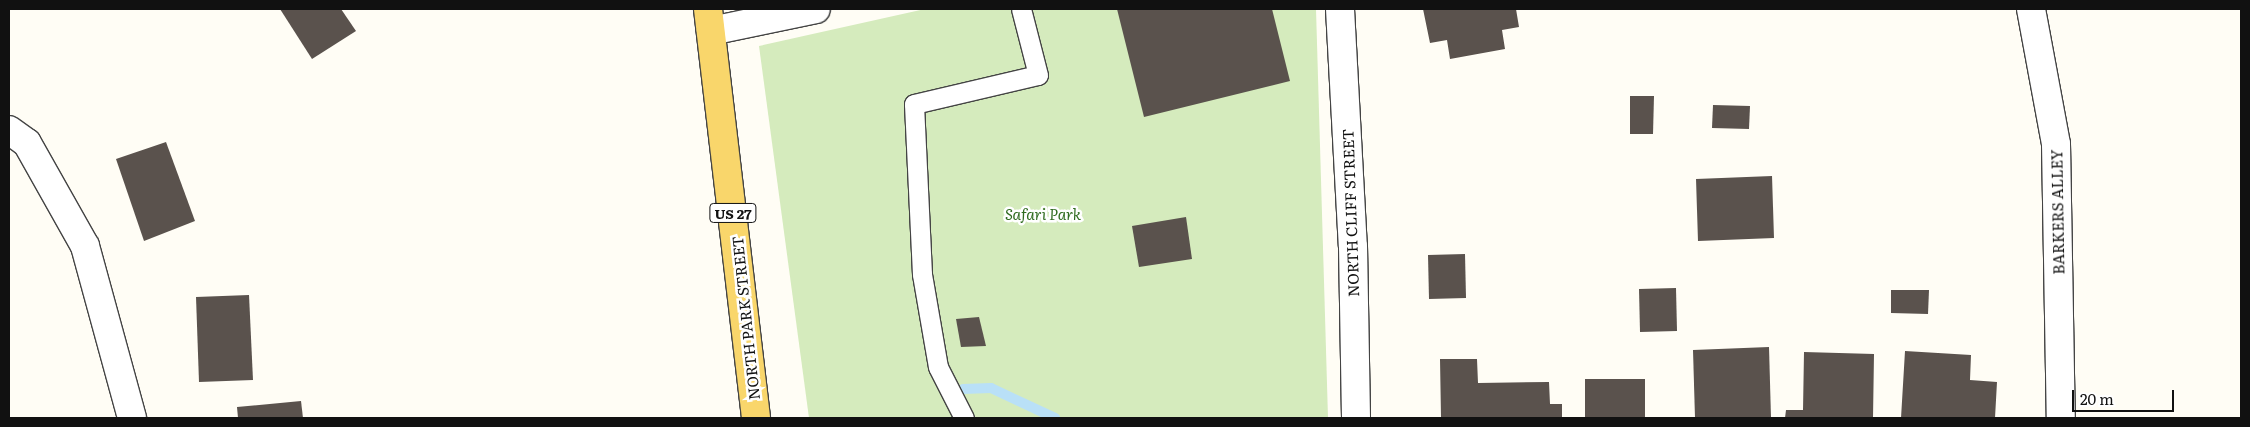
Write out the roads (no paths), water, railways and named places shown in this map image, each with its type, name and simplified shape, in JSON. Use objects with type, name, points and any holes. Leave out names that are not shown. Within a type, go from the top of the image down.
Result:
[{"type":"main road","name":"NORTH PARK STREET","points":[[710,20],[756,418]]},
{"type":"street","points":[[710,20],[816,9]]},
{"type":"street","name":"NORTH CLIFF STREET","points":[[1340,9],[1353,246],[1356,418]]},
{"type":"street","name":"BARKERS ALLEY","points":[[2031,9],[2056,144],[2061,418]]},
{"type":"street","points":[[9,130],[27,143],[85,246],[132,418]]},
{"type":"lane","points":[[960,412],[938,367],[922,274],[914,104],[1038,75],[1021,9]]},
{"type":"waterway","points":[[963,389],[991,388],[1055,418]]},
{"type":"park label","name":"Safari Park","points":[[1043,214]]}]
